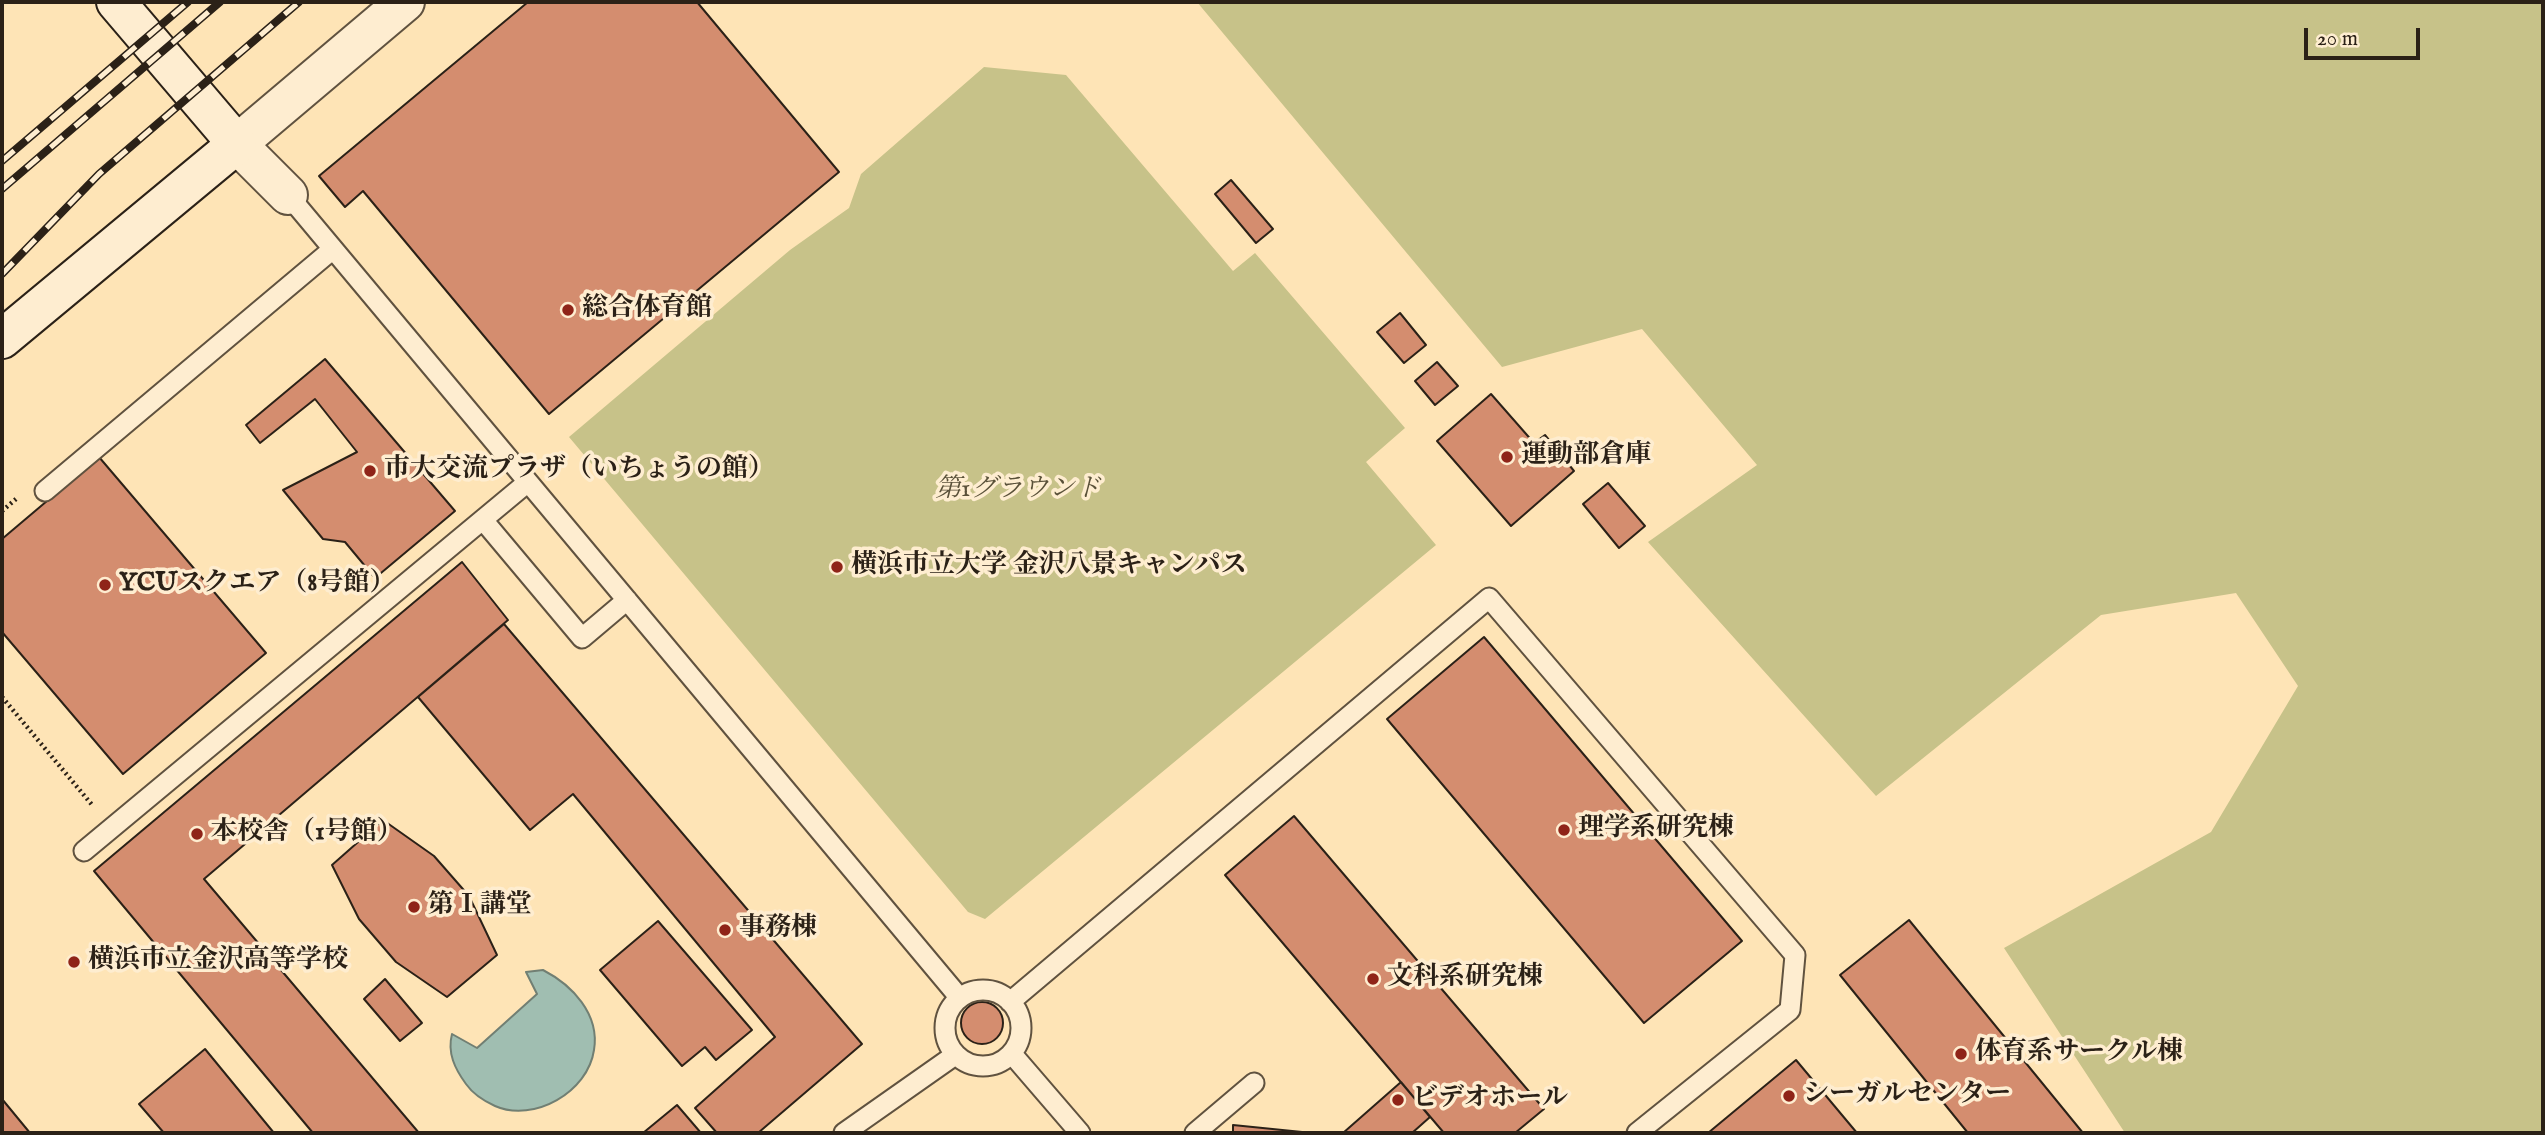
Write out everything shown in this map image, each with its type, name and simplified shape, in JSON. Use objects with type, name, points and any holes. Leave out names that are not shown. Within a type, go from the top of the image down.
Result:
[{"type":"street","points":[[116,2],[237,144],[288,195]]},
{"type":"street","points":[[2,339],[405,2]]},
{"type":"lane","points":[[288,195],[959,997]]},
{"type":"lane","points":[[45,491],[333,249]]},
{"type":"lane","points":[[84,851],[528,482]]},
{"type":"lane","points":[[483,520],[582,638],[627,600]]},
{"type":"lane","points":[[1010,1002],[1489,598],[1795,955],[1790,1010],[1637,1133]]},
{"type":"lane","points":[[982,990],[995,991],[1010,1002],[1020,1018],[1022,1030],[1019,1043],[1012,1054],[990,1067],[978,1067],[956,1055],[948,1045],[945,1020],[959,997],[982,990]]},
{"type":"lane","points":[[1012,1054],[1080,1133]]},
{"type":"lane","points":[[844,1133],[956,1055]]},
{"type":"lane","points":[[1195,1133],[1254,1083]]},
{"type":"path","points":[[2,696],[112,828]]},
{"type":"green space","points":[[1197,2],[2543,2],[2543,1133],[2125,1133],[2004,948],[2211,832],[2298,686],[2236,593],[2101,615],[1876,796],[1648,542],[1757,465],[1642,329],[1502,367]]},
{"type":"green space","name":"第1グラウンド","points":[[984,67],[1066,75],[1233,271],[1255,253],[1405,428],[1366,462],[1436,545],[985,919],[968,912],[569,437],[790,250],[849,208],[861,174]]},
{"type":"shaded area","points":[[543,970],[573,992],[588,1013],[595,1037],[590,1065],[570,1091],[542,1107],[510,1110],[495,1106],[472,1091],[458,1073],[451,1054],[452,1034],[477,1048],[537,994],[526,972]]},
{"type":"building","name":"総合体育館","points":[[528,2],[697,2],[839,172],[549,414],[363,191],[345,207],[319,176]]},
{"type":"building","points":[[1231,180],[1273,229],[1256,243],[1215,194]]},
{"type":"building","points":[[1400,313],[1426,345],[1404,363],[1377,332]]},
{"type":"building","name":"市大交流プラザ（いちょうの館）","points":[[325,359],[455,511],[375,578],[345,542],[323,539],[283,490],[357,452],[315,399],[260,443],[246,425]]},
{"type":"building","points":[[1437,362],[1458,386],[1435,405],[1415,381]]},
{"type":"building","name":"運動部倉庫","points":[[1491,394],[1534,443],[1545,435],[1574,471],[1511,526],[1437,441]]},
{"type":"building","name":"YCUスクエア（8号館）","points":[[99,457],[266,653],[123,774],[2,632],[2,539]]},
{"type":"building","points":[[1608,483],[1645,526],[1619,548],[1583,504]]},
{"type":"building","name":"本校舎（1号館）","points":[[462,562],[508,620],[204,879],[419,1133],[313,1133],[94,871]]},
{"type":"building","name":"事務棟","points":[[504,624],[862,1044],[758,1133],[717,1133],[695,1108],[775,1037],[573,794],[530,830],[418,697]]},
{"type":"building","name":"理学系研究棟","points":[[1484,637],[1742,941],[1644,1023],[1387,719]]},
{"type":"building","name":"文科系研究棟","points":[[1294,816],[1544,1109],[1515,1133],[1444,1133],[1225,875]]},
{"type":"building","name":"第Ⅰ講堂","points":[[383,820],[434,856],[469,896],[497,955],[447,997],[396,962],[359,919],[332,865]]},
{"type":"building","name":"体育系サークル棟","points":[[1909,920],[2083,1133],[1968,1133],[1840,975]]},
{"type":"building","points":[[658,921],[752,1030],[716,1060],[705,1047],[682,1066],[600,970]]},
{"type":"building","points":[[385,979],[422,1023],[400,1041],[364,999]]},
{"type":"building","points":[[982,1002],[997,1008],[1003,1023],[997,1038],[982,1044],[967,1038],[961,1023],[967,1008]]},
{"type":"building","points":[[205,1049],[274,1133],[164,1133],[139,1104]]},
{"type":"building","name":"シーガルセンター","points":[[1796,1060],[1857,1133],[1708,1133]]},
{"type":"building","name":"ビデオホール","points":[[1401,1082],[1430,1117],[1412,1133],[1343,1133]]},
{"type":"building","points":[[2,1099],[30,1133],[2,1133]]},
{"type":"building","points":[[677,1105],[701,1133],[643,1133]]},
{"type":"building","points":[[1233,1125],[1312,1133],[1233,1133]]},
{"type":"railway","points":[[2,161],[188,2]]},
{"type":"railway","points":[[2,189],[220,2]]},
{"type":"railway","points":[[2,274],[99,174],[299,2]]},
{"type":"place","name":"総合体育館","points":[[568,310]]},
{"type":"place","name":"運動部倉庫","points":[[1507,457]]},
{"type":"place","name":"市大交流プラザ（いちょうの館）","points":[[370,471]]},
{"type":"place","name":"横浜市立大学 金沢八景キャンパス","points":[[837,567]]},
{"type":"place","name":"YCUスクエア（8号館）","points":[[105,585]]},
{"type":"place","name":"理学系研究棟","points":[[1564,830]]},
{"type":"place","name":"本校舎（1号館）","points":[[197,834]]},
{"type":"place","name":"第Ⅰ講堂","points":[[414,907]]},
{"type":"place","name":"事務棟","points":[[725,930]]},
{"type":"place","name":"横浜市立金沢高等学校","points":[[74,962]]},
{"type":"place","name":"文科系研究棟","points":[[1373,979]]},
{"type":"place","name":"体育系サークル棟","points":[[1961,1054]]},
{"type":"place","name":"シーガルセンター","points":[[1789,1096]]},
{"type":"place","name":"ビデオホール","points":[[1398,1100]]}]
